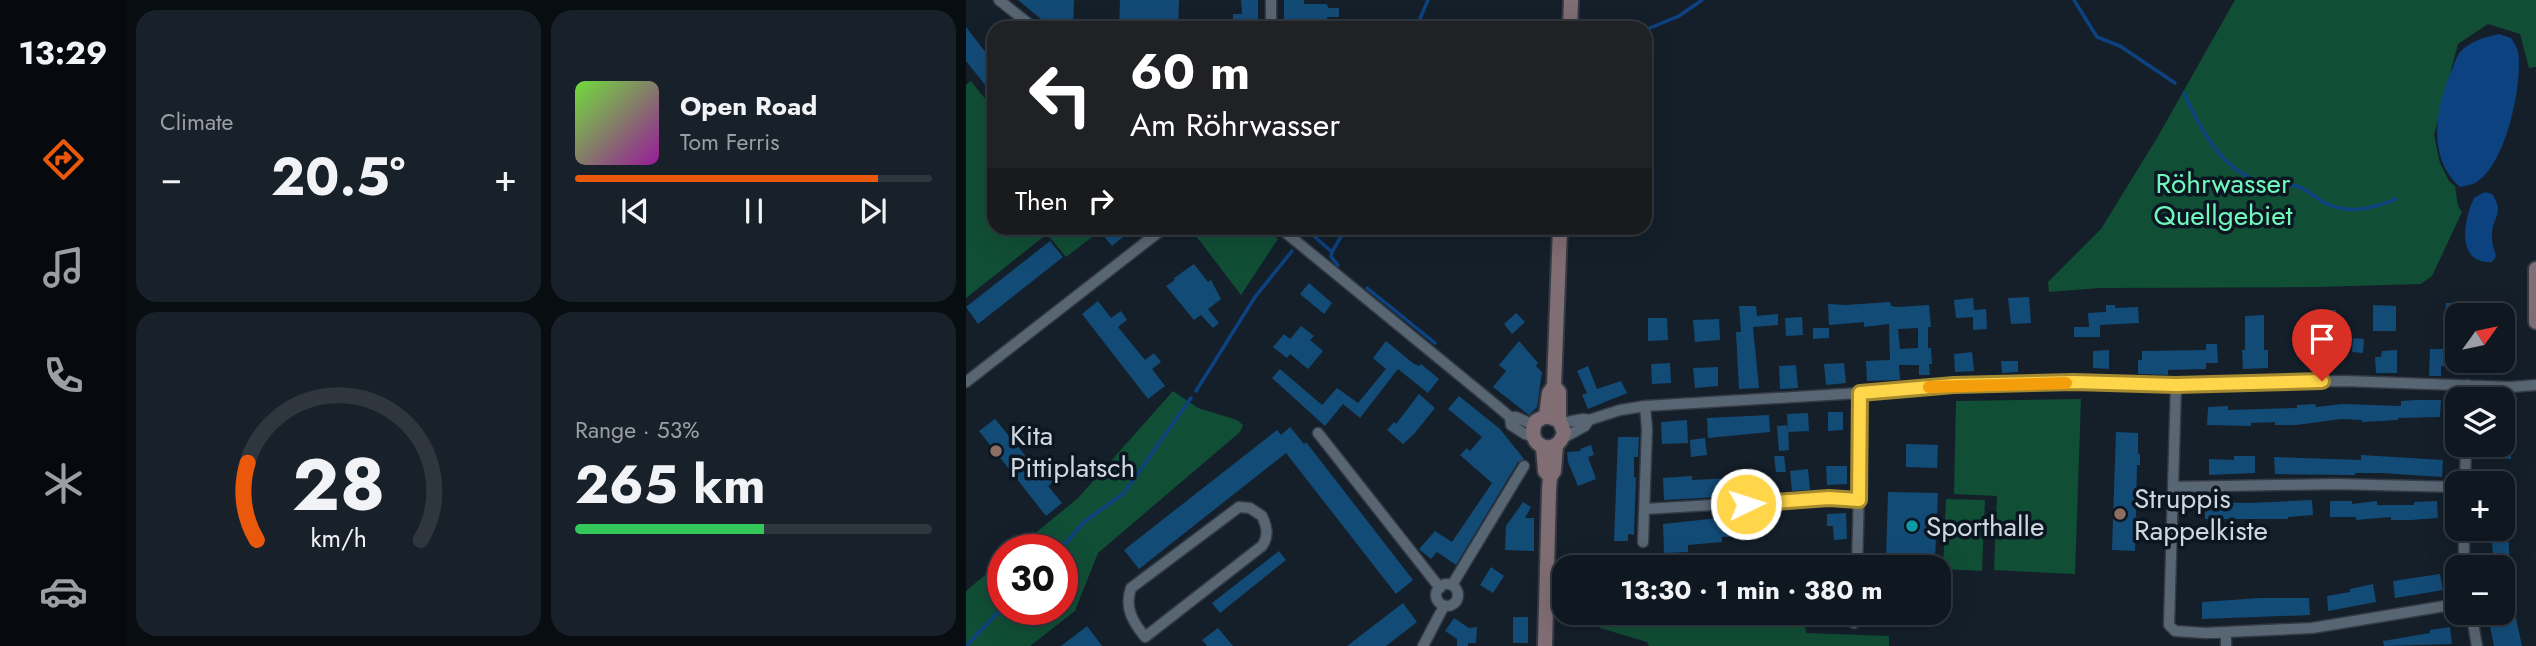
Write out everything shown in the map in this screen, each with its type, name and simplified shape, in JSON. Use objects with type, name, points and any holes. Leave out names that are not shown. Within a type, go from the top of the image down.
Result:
[{"type":"main road","points":[[1570,21],[1572,0]]},
{"type":"main road","points":[[1545,646],[1550,477],[1545,471],[1549,431],[1559,392],[1554,386],[1560,235]]},
{"type":"main road","points":[[2536,269],[2536,322]]},
{"type":"street","points":[[999,0],[1025,21]]},
{"type":"street","points":[[1271,0],[1271,21]]},
{"type":"street","points":[[966,382],[1155,235]]},
{"type":"street","points":[[1289,235],[1510,417],[1549,431],[1585,426],[1589,420]]},
{"type":"street","points":[[1549,431],[1583,419],[1589,420],[1620,410],[1645,406],[1954,385],[2074,382],[2176,385],[2345,381],[2536,385]]},
{"type":"street","points":[[2176,385],[2169,625],[2175,631],[2188,633],[2312,628],[2445,606]]},
{"type":"street","points":[[1857,555],[1860,393]]},
{"type":"street","points":[[1643,542],[1647,429],[1645,406]]},
{"type":"street","points":[[1318,433],[1440,587]]},
{"type":"street","points":[[1451,585],[1524,466]]},
{"type":"street","points":[[2174,487],[2335,484],[2445,487]]},
{"type":"street","points":[[1645,509],[1829,498],[1859,500]]},
{"type":"street","points":[[1246,507],[1262,516],[1267,532],[1262,546],[1148,642],[1129,609],[1128,596],[1132,588],[1233,510],[1246,507]]},
{"type":"street","points":[[1423,646],[1444,606],[1453,604],[1457,599],[1457,590],[1451,585],[1440,587]]},
{"type":"street","points":[[1440,587],[1437,598],[1444,606]]},
{"type":"street","points":[[2473,625],[2477,646]]},
{"type":"street","points":[[2226,632],[2226,646]]},
{"type":"green space","name":"Röhrwasser Quellgebiet","points":[[2235,0],[2536,0],[2536,67],[2529,68],[2520,34],[2488,24],[2458,44],[2434,135],[2440,163],[2449,181],[2455,186],[2458,206],[2462,212],[2432,276],[2421,284],[2100,288],[2049,292],[2048,282],[2101,229],[2157,138]]},
{"type":"green space","points":[[971,81],[987,101],[987,235],[1046,235],[966,298],[966,85]]},
{"type":"green space","points":[[1048,235],[1090,235],[1092,237],[1066,257]]},
{"type":"green space","points":[[1195,235],[1273,235],[1278,239],[1241,295]]},
{"type":"green space","points":[[1173,391],[1198,408],[1237,420],[1243,425],[1240,432],[1098,553],[1078,603],[1078,534],[1034,534],[1078,498]]},
{"type":"green space","points":[[2081,399],[2075,574],[1994,570],[1997,496],[1954,494],[1956,401]]},
{"type":"green space","points":[[1946,499],[1985,500],[1982,571],[1951,569],[1951,555],[1944,555]]},
{"type":"green space","points":[[987,573],[987,625],[1057,625],[1030,646],[966,646],[966,591]]},
{"type":"green space","points":[[1600,625],[1805,625],[1806,633],[1889,636],[1889,646],[1649,646],[1647,642],[1600,628]]},
{"type":"water","points":[[2499,34],[2511,38],[2518,52],[2518,84],[2510,123],[2496,160],[2486,174],[2475,183],[2460,187],[2449,175],[2438,147],[2441,101],[2460,52],[2473,42]]},
{"type":"water","points":[[2485,192],[2492,194],[2498,206],[2492,236],[2496,256],[2492,262],[2480,261],[2472,256],[2465,239],[2467,217],[2474,198]]},
{"type":"building","points":[[1018,0],[1074,0],[1073,21],[1044,21]]},
{"type":"building","points":[[1120,0],[1179,0],[1178,21],[1119,21]]},
{"type":"building","points":[[1241,0],[1258,0],[1258,21],[1233,21],[1233,14],[1242,14]]},
{"type":"building","points":[[1284,0],[1304,0],[1304,4],[1327,4],[1328,8],[1339,8],[1339,17],[1327,17],[1327,21],[1284,21]]},
{"type":"building","points":[[966,27],[987,54],[987,87],[966,61]]},
{"type":"building","points":[[1103,235],[1126,235],[1112,246]]},
{"type":"building","points":[[1050,241],[1063,257],[978,324],[966,307]]},
{"type":"building","points":[[1194,264],[1208,282],[1211,280],[1221,299],[1208,309],[1219,323],[1213,328],[1201,315],[1194,320],[1166,286]]},
{"type":"building","points":[[1309,283],[1332,303],[1324,314],[1300,294]]},
{"type":"building","points":[[2029,297],[2031,323],[2011,324],[2008,298]]},
{"type":"building","points":[[1973,298],[1974,310],[1986,309],[1987,329],[1973,330],[1973,317],[1956,318],[1954,300]]},
{"type":"building","points":[[1098,301],[1111,318],[1121,311],[1127,320],[1118,327],[1145,360],[1154,353],[1161,362],[1152,369],[1165,386],[1148,399],[1082,314]]},
{"type":"building","points":[[1890,302],[1891,306],[1897,307],[1929,305],[1931,327],[1928,327],[1928,348],[1931,348],[1932,364],[1929,364],[1930,375],[1919,375],[1919,365],[1899,365],[1900,380],[1867,381],[1866,361],[1890,360],[1889,324],[1864,327],[1864,322],[1829,325],[1828,304]],"holes":[[[1918,328],[1918,348],[1900,349],[1898,329]]]},
{"type":"building","points":[[2106,305],[2115,305],[2115,308],[2138,307],[2139,323],[2100,325],[2100,337],[2074,337],[2074,327],[2089,327],[2088,313],[2106,312]]},
{"type":"building","points":[[2373,305],[2396,306],[2396,331],[2373,331]]},
{"type":"building","points":[[1739,306],[1756,306],[1757,316],[1778,314],[1778,325],[1753,327],[1759,388],[1739,389],[1736,332],[1741,332]]},
{"type":"building","points":[[2317,310],[2336,310],[2336,327],[2329,327],[2327,349],[2331,349],[2331,367],[2314,366],[2315,338],[2312,338],[2312,327],[2317,327]]},
{"type":"building","points":[[1516,313],[1525,322],[1512,334],[1504,324]]},
{"type":"building","points":[[2264,315],[2264,350],[2268,350],[2268,368],[2243,369],[2245,316]]},
{"type":"building","points":[[1802,317],[1803,335],[1786,336],[1785,318]]},
{"type":"building","points":[[1648,318],[1667,318],[1668,340],[1648,341]]},
{"type":"building","points":[[1719,319],[1720,340],[1695,342],[1693,320]]},
{"type":"building","points":[[1301,326],[1314,336],[1310,340],[1323,351],[1308,369],[1290,354],[1287,358],[1273,347],[1284,334],[1290,339]]},
{"type":"building","points":[[1813,328],[1829,328],[1829,338],[1813,339]]},
{"type":"building","points":[[2353,338],[2364,339],[2363,353],[2352,352]]},
{"type":"building","points":[[1386,341],[1414,364],[1421,364],[1439,379],[1428,393],[1398,369],[1360,418],[1343,404],[1325,426],[1272,378],[1280,369],[1322,405],[1337,388],[1358,403],[1386,369],[1373,358]]},
{"type":"building","points":[[1519,341],[1538,363],[1536,366],[1542,372],[1537,407],[1529,415],[1493,387],[1506,371],[1499,365]]},
{"type":"building","points":[[2206,344],[2217,344],[2218,363],[2206,363],[2206,369],[2168,370],[2168,375],[2138,374],[2138,360],[2142,360],[2142,351],[2206,350]]},
{"type":"building","points":[[2430,349],[2444,349],[2441,376],[2429,376]]},
{"type":"building","points":[[2109,350],[2109,369],[2093,368],[2093,351]]},
{"type":"building","points":[[2397,350],[2397,373],[2376,373],[2375,357],[2381,357],[2382,351]]},
{"type":"building","points":[[1972,352],[1974,371],[1955,372],[1954,354]]},
{"type":"building","points":[[2001,361],[2018,361],[2018,372],[2002,373]]},
{"type":"building","points":[[1670,363],[1671,383],[1652,384],[1651,364]]},
{"type":"building","points":[[1844,363],[1846,383],[1826,385],[1824,364]]},
{"type":"building","points":[[1796,365],[1798,388],[1780,389],[1779,366]]},
{"type":"building","points":[[1588,366],[1597,389],[1621,381],[1627,393],[1588,409],[1582,395],[1587,393],[1577,371]]},
{"type":"building","points":[[1718,367],[1718,386],[1695,388],[1693,368]]},
{"type":"building","points":[[1419,394],[1435,408],[1403,444],[1387,430],[1394,422],[1396,424]]},
{"type":"building","points":[[1459,396],[1500,429],[1524,459],[1518,462],[1456,565],[1437,552],[1431,559],[1419,549],[1435,531],[1452,542],[1492,483],[1460,455],[1467,448],[1470,451],[1482,437],[1448,409]]},
{"type":"building","points":[[2441,400],[2440,417],[2362,422],[2341,419],[2296,425],[2275,425],[2275,422],[2251,423],[2251,426],[2207,425],[2208,407],[2228,406],[2228,410],[2297,408],[2297,405],[2315,404],[2316,407],[2343,404],[2401,406],[2401,401]]},
{"type":"building","points":[[1828,412],[1843,412],[1843,430],[1828,431]]},
{"type":"building","points":[[1808,413],[1809,431],[1788,432],[1787,414]]},
{"type":"building","points":[[1769,415],[1770,432],[1708,438],[1707,418]]},
{"type":"building","points":[[995,419],[1009,436],[1018,429],[1024,437],[1016,444],[1042,477],[1051,470],[1057,479],[1048,486],[1062,503],[1046,516],[979,431]]},
{"type":"building","points":[[1687,420],[1688,443],[1662,444],[1661,422]]},
{"type":"building","points":[[1788,425],[1789,450],[1779,451],[1777,426]]},
{"type":"building","points":[[1290,427],[1304,444],[1306,442],[1413,580],[1396,594],[1286,453],[1139,569],[1124,550],[1277,430],[1281,435]]},
{"type":"building","points":[[2116,432],[2138,433],[2140,465],[2137,465],[2136,517],[2139,517],[2139,529],[2136,529],[2135,551],[2112,550]]},
{"type":"building","points":[[1618,437],[1639,437],[1638,457],[1634,457],[1634,535],[1628,534],[1628,541],[1614,541]]},
{"type":"building","points":[[1705,438],[1707,455],[1691,457],[1690,440]]},
{"type":"building","points":[[1906,444],[1938,445],[1937,468],[1906,467]]},
{"type":"building","points":[[1591,445],[1594,455],[1588,457],[1596,479],[1578,486],[1568,462],[1567,452],[1581,451],[1580,449]]},
{"type":"building","points":[[2361,455],[2443,460],[2442,477],[2382,473],[2275,474],[2274,457],[2361,460]]},
{"type":"building","points":[[1774,456],[1784,456],[1786,472],[1776,472]]},
{"type":"building","points":[[2234,456],[2255,456],[2255,473],[2209,475],[2209,459],[2234,460]]},
{"type":"building","points":[[1826,466],[1847,466],[1847,484],[1827,485]]},
{"type":"building","points":[[1808,469],[1810,490],[1792,491],[1790,471]]},
{"type":"building","points":[[1692,476],[1692,480],[1753,477],[1754,495],[1664,500],[1663,478]]},
{"type":"building","name":"Sporthalle","points":[[1888,492],[1938,493],[1935,555],[1886,555]]},
{"type":"building","points":[[2312,500],[2313,515],[2288,519],[2205,519],[2205,502]]},
{"type":"building","points":[[2330,501],[2352,501],[2352,504],[2377,501],[2377,505],[2414,505],[2414,502],[2437,501],[2438,518],[2391,520],[2391,517],[2356,520],[2356,517],[2330,517]]},
{"type":"building","points":[[1523,502],[1531,507],[1525,518],[1534,518],[1534,551],[1505,550],[1506,526]]},
{"type":"building","points":[[1846,513],[1847,539],[1834,540],[1833,526],[1827,526],[1827,514]]},
{"type":"building","points":[[1756,514],[1757,535],[1722,537],[1722,542],[1688,545],[1688,552],[1664,553],[1663,524]]},
{"type":"building","points":[[2492,541],[2509,541],[2509,555],[2493,555]]},
{"type":"building","points":[[1279,551],[1286,560],[1220,613],[1212,603]]},
{"type":"building","points":[[1491,567],[1504,576],[1493,593],[1480,585]]},
{"type":"building","points":[[2440,574],[2443,590],[2395,598],[2393,581]]},
{"type":"building","points":[[2373,584],[2376,602],[2328,611],[2327,596]]},
{"type":"building","points":[[2309,598],[2310,615],[2202,619],[2202,602]]},
{"type":"building","points":[[1403,603],[1417,622],[1386,646],[1347,646]]},
{"type":"building","points":[[1513,617],[1528,617],[1528,643],[1513,643]]},
{"type":"building","points":[[1454,618],[1469,628],[1477,627],[1476,643],[1457,646],[1457,639],[1445,631]]},
{"type":"building","points":[[2516,618],[2522,646],[2494,646],[2490,625],[2515,625]]},
{"type":"building","points":[[1087,626],[1102,646],[1061,646]]},
{"type":"building","points":[[2450,627],[2452,644],[2384,646],[2383,641]]},
{"type":"building","points":[[1218,628],[1233,646],[1207,646],[1202,640]]},
{"type":"waterway","points":[[1419,21],[1428,0]]},
{"type":"waterway","points":[[1652,27],[1679,16],[1702,0]]},
{"type":"waterway","points":[[2074,0],[2097,37],[2120,46],[2175,83]]},
{"type":"waterway","points":[[2184,93],[2204,133],[2222,157],[2245,175],[2258,181],[2299,187],[2323,202],[2341,208],[2369,208],[2396,199]]},
{"type":"waterway","points":[[1313,235],[1332,252],[1342,235]]},
{"type":"waterway","points":[[1196,391],[1255,297],[1292,251]]},
{"type":"waterway","points":[[1332,252],[1331,257],[1338,265]]},
{"type":"waterway","points":[[1367,288],[1435,343]]},
{"type":"waterway","points":[[1074,534],[1084,522],[1124,493],[1191,398]]},
{"type":"waterway","points":[[966,646],[987,624]]},
{"type":"slow traffic","points":[[1929,387],[2066,383]]},
{"type":"place","name":"Kita Pittiplatsch","points":[[996,451]]},
{"type":"place","name":"Struppis Rappelkiste","points":[[2120,514]]},
{"type":"place","name":"Sporthalle","points":[[1912,526]]},
{"type":"route","points":[[1746,504],[1829,498],[1859,500],[1860,393],[1954,385],[2074,382],[2176,385],[2322,381]]}]
